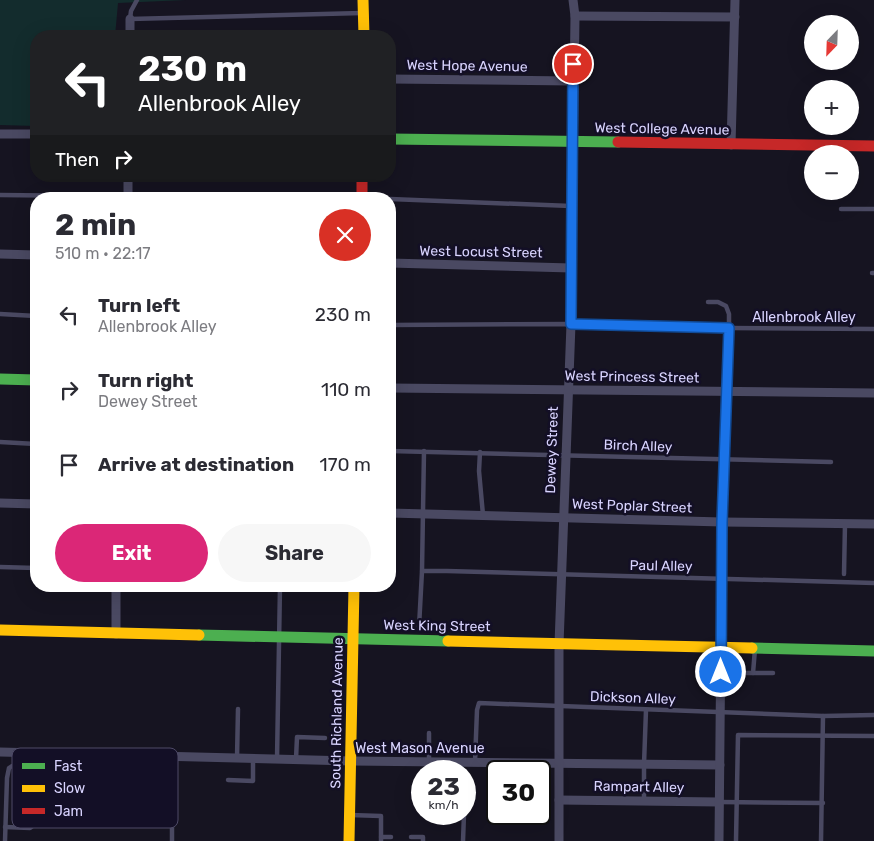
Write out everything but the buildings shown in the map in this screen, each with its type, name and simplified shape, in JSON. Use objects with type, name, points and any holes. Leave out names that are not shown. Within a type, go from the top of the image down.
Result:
[{"type":"street","points":[[363,0],[364,30]]},
{"type":"street","name":"Dewey Street","points":[[559,841],[559,644],[571,324],[571,206],[575,16],[573,0]]},
{"type":"street","points":[[731,145],[735,0]]},
{"type":"street","points":[[575,16],[734,17]]},
{"type":"street","points":[[130,19],[130,30]]},
{"type":"street","name":"West Hope Avenue","points":[[396,79],[573,81]]},
{"type":"street","points":[[0,134],[30,134]]},
{"type":"street","name":"West College Avenue","points":[[396,139],[874,146]]},
{"type":"street","points":[[0,254],[30,254]]},
{"type":"street","name":"West Locust Street","points":[[396,263],[571,268]]},
{"type":"street","points":[[719,841],[722,522],[729,328]]},
{"type":"street","points":[[0,379],[30,380]]},
{"type":"street","name":"West Princess Street","points":[[396,388],[874,394]]},
{"type":"street","points":[[0,503],[30,504]]},
{"type":"street","name":"West Poplar Street","points":[[396,512],[722,522],[874,524]]},
{"type":"street","points":[[116,592],[116,634]]},
{"type":"street","name":"South Richland Avenue","points":[[349,841],[354,592]]},
{"type":"street","name":"West King Street","points":[[0,630],[874,650]]},
{"type":"street","name":"West Mason Avenue","points":[[178,756],[411,761]]},
{"type":"street","name":"West Mason Avenue","points":[[476,762],[720,765]]},
{"type":"street","name":"Rampart Alley","points":[[559,800],[719,802]]},
{"type":"lane","points":[[137,0],[131,11],[130,19],[363,13]]},
{"type":"lane","points":[[0,196],[30,196]]},
{"type":"lane","points":[[396,200],[571,206]]},
{"type":"lane","points":[[841,209],[874,209]]},
{"type":"lane","points":[[708,302],[718,302],[726,306],[729,314],[729,328]]},
{"type":"lane","points":[[0,314],[30,316]]},
{"type":"lane","name":"Allenbrook Alley","points":[[396,325],[571,324],[874,329]]},
{"type":"lane","points":[[0,442],[30,444]]},
{"type":"lane","name":"Birch Alley","points":[[396,451],[830,462]]},
{"type":"lane","points":[[419,627],[424,452]]},
{"type":"lane","points":[[480,452],[479,471],[483,516]]},
{"type":"lane","points":[[844,574],[845,524]]},
{"type":"lane","points":[[0,567],[30,568]]},
{"type":"lane","name":"Paul Alley","points":[[422,571],[874,583]]},
{"type":"lane","points":[[277,759],[280,592]]},
{"type":"lane","points":[[753,673],[755,647]]},
{"type":"lane","points":[[721,672],[774,673]]},
{"type":"lane","name":"Dickson Alley","points":[[475,760],[477,710],[480,703],[720,713],[824,716],[874,715]]},
{"type":"lane","points":[[237,758],[238,708]]},
{"type":"lane","points":[[644,801],[646,710]]},
{"type":"lane","points":[[821,841],[824,716]]},
{"type":"lane","points":[[429,733],[429,760]]},
{"type":"lane","points":[[736,841],[738,735],[874,736]]},
{"type":"lane","points":[[296,759],[297,737],[325,738]]},
{"type":"lane","points":[[228,780],[253,781],[253,758]]},
{"type":"lane","points":[[5,841],[7,778],[9,768],[12,766]]},
{"type":"lane","points":[[719,802],[823,803]]},
{"type":"lane","points":[[350,815],[381,816],[381,839],[391,837]]},
{"type":"lane","points":[[463,841],[464,825]]},
{"type":"lane","points":[[5,827],[12,827]]},
{"type":"lane","points":[[172,828],[172,841]]},
{"type":"lane","points":[[411,837],[423,837],[423,841]]},
{"type":"green space","points":[[0,0],[186,0],[118,3],[116,30],[30,30],[30,126],[0,125]]},
{"type":"traffic: fast","points":[[396,139],[618,142]]},
{"type":"traffic: fast","points":[[0,379],[30,380]]},
{"type":"traffic: fast","points":[[199,635],[448,641]]},
{"type":"traffic: fast","points":[[752,648],[874,651]]},
{"type":"traffic: slow","points":[[363,0],[364,30]]},
{"type":"traffic: slow","points":[[349,841],[354,592]]},
{"type":"traffic: slow","points":[[0,630],[199,635]]},
{"type":"traffic: slow","points":[[448,641],[752,648]]},
{"type":"traffic: jam","points":[[618,142],[874,146]]},
{"type":"traffic: jam","points":[[362,182],[362,192]]},
{"type":"route","points":[[573,64],[571,324],[729,328],[722,522],[721,672]]}]
